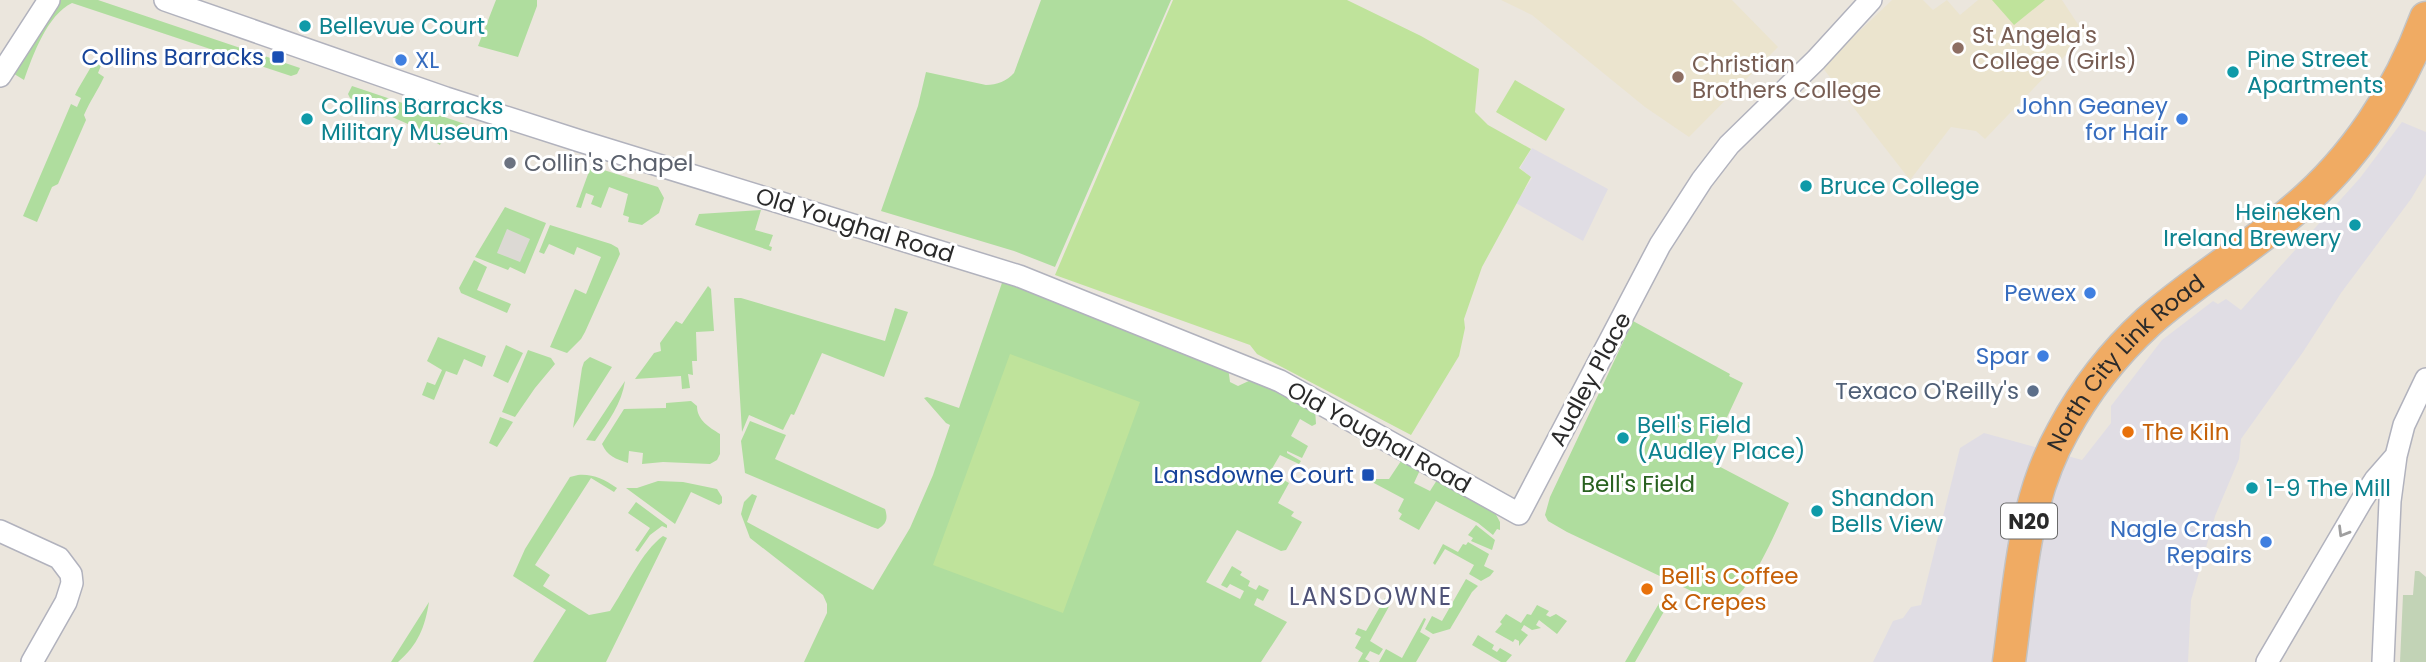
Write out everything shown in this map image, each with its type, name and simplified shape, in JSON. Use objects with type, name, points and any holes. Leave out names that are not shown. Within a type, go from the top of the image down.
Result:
[{"type":"highway","name":"North City Link Road","points":[[2009,662],[2030,514],[2053,450],[2087,391],[2107,363],[2148,322],[2275,226],[2319,187],[2348,154],[2387,101],[2405,68],[2426,18]]},
{"type":"street","points":[[0,76],[48,0]]},
{"type":"street","name":"Old Youghal Road","points":[[165,0],[531,125],[1018,276],[1280,381],[1519,514]]},
{"type":"street","name":"Audley Place","points":[[1519,514],[1660,245],[1702,180],[1729,145],[1816,60],[1871,0]]},
{"type":"street","points":[[2383,662],[2390,501],[2396,456],[2407,416],[2426,379]]},
{"type":"street","points":[[2267,662],[2362,500],[2396,456]]},
{"type":"street","points":[[0,531],[60,558],[71,574],[72,583],[66,602],[32,662]]},
{"type":"shaded area","name":"Christian Brothers College","points":[[1501,0],[1732,0],[1778,47],[1689,137],[1645,107],[1532,15]]},
{"type":"shaded area","points":[[1892,0],[1923,0],[1933,10],[1947,0],[1960,15],[1978,0],[2062,0],[2085,35],[1985,139],[1976,131],[1951,127],[1910,180],[1822,67]]},
{"type":"shaded area","points":[[2402,122],[2426,132],[2426,174],[2241,439],[2239,459],[2215,516],[2191,600],[2188,662],[1873,662],[1893,621],[1903,618],[1911,607],[1921,605],[1960,448],[1984,433],[2082,460],[2111,423],[2111,406],[2162,340],[2213,301],[2218,304],[2226,299],[2241,310],[2360,178]]},
{"type":"shaded area","points":[[1532,148],[1608,189],[1583,241],[1516,203],[1532,178],[1520,168]]},
{"type":"shaded area","points":[[507,229],[530,239],[520,262],[497,253]]},
{"type":"green space","points":[[54,0],[98,0],[300,68],[297,74],[291,76],[72,3],[48,26],[24,80],[11,72]]},
{"type":"green space","points":[[496,0],[537,0],[518,57],[478,46]]},
{"type":"green space","points":[[1041,0],[1171,0],[1055,267],[1014,251],[881,211],[918,106],[926,72],[986,85],[1005,80],[1014,73]]},
{"type":"green space","points":[[1173,0],[1347,0],[1421,36],[1479,69],[1475,112],[1488,125],[1531,149],[1519,168],[1531,177],[1482,267],[1464,319],[1465,328],[1459,356],[1411,435],[1257,354],[1250,345],[1055,275]]},
{"type":"green space","points":[[1992,0],[2045,0],[2014,25]]},
{"type":"green space","points":[[98,55],[104,58],[98,73],[104,77],[84,115],[86,120],[58,184],[52,187],[37,222],[23,216],[71,104],[77,107],[81,98],[75,95]]},
{"type":"green space","points":[[1515,80],[1565,109],[1546,141],[1496,112]]},
{"type":"green space","points":[[352,86],[474,127],[468,142],[445,132],[440,145],[419,132],[419,129],[350,98],[348,94]]},
{"type":"green space","points":[[591,166],[658,187],[664,198],[659,213],[642,225],[628,222],[629,217],[623,215],[628,194],[609,187],[601,208],[591,204],[594,196],[586,193],[581,208],[576,207]]},
{"type":"green space","points":[[505,207],[546,223],[525,274],[475,257]]},
{"type":"green space","points":[[761,210],[755,230],[773,235],[769,246],[772,247],[771,251],[695,225],[699,214]]},
{"type":"green space","points":[[550,225],[611,244],[618,248],[620,254],[585,332],[567,353],[550,347],[575,289],[586,294],[601,257],[577,247],[574,255],[549,244],[544,254],[539,252]]},
{"type":"green space","points":[[474,260],[487,267],[477,290],[511,304],[507,313],[461,293],[459,288]]},
{"type":"green space","points":[[1004,277],[1228,367],[1230,382],[1238,386],[1253,379],[1315,409],[1316,424],[1312,426],[1300,419],[1291,436],[1308,446],[1302,458],[1287,451],[1301,461],[1299,464],[1280,455],[1270,472],[1289,483],[1278,503],[1294,512],[1291,516],[1302,522],[1286,550],[1281,551],[1237,530],[1206,582],[1240,599],[1244,591],[1230,584],[1227,588],[1221,585],[1232,566],[1250,581],[1248,586],[1256,590],[1259,585],[1269,590],[1263,601],[1257,598],[1254,605],[1287,622],[1261,662],[804,662],[827,613],[827,604],[823,595],[750,538],[741,514],[744,502],[752,494],[757,496],[747,522],[873,590],[910,528],[933,475],[950,425],[924,398],[959,408]]},
{"type":"green space","points":[[708,286],[711,289],[714,331],[696,332],[697,361],[692,361],[693,375],[688,374],[690,388],[682,389],[681,376],[635,379],[654,353],[661,351],[660,343],[676,321],[682,324]]},
{"type":"green space","points":[[734,298],[885,341],[895,308],[908,312],[884,377],[822,353],[794,415],[791,414],[783,430],[749,415],[742,432]]},
{"type":"green space","name":"Bell's Field","points":[[1633,321],[1743,383],[1707,460],[1789,503],[1756,571],[1739,594],[1731,600],[1704,597],[1567,532],[1548,521],[1545,515],[1550,497]]},
{"type":"green space","points":[[438,337],[486,356],[482,367],[464,359],[457,375],[446,371],[434,400],[422,395],[427,382],[435,385],[442,370],[427,361]]},
{"type":"green space","points":[[506,345],[523,353],[508,383],[493,376]]},
{"type":"green space","points":[[528,350],[551,358],[555,364],[515,417],[502,412]]},
{"type":"green space","points":[[1010,354],[1140,402],[1063,613],[933,565]]},
{"type":"green space","points":[[590,357],[612,367],[573,428],[582,368]]},
{"type":"green space","points":[[625,381],[618,405],[605,427],[595,441],[586,440]]},
{"type":"green space","points":[[691,401],[697,406],[704,423],[720,434],[720,454],[717,460],[710,464],[642,464],[643,453],[629,451],[628,463],[612,457],[604,448],[602,444],[624,409],[666,408],[666,403]]},
{"type":"green space","points":[[500,417],[513,422],[497,447],[489,443]]},
{"type":"green space","points":[[750,421],[786,435],[775,459],[885,509],[885,523],[878,529],[872,527],[745,473],[741,441]]},
{"type":"green space","points":[[1401,461],[1420,470],[1414,483],[1430,491],[1437,480],[1494,511],[1500,522],[1500,530],[1497,529],[1493,535],[1478,523],[1436,501],[1419,530],[1399,519],[1402,514],[1398,511],[1404,499],[1372,482],[1373,479],[1389,479]]},
{"type":"green space","points":[[578,475],[598,478],[617,488],[614,492],[591,478],[535,565],[550,575],[543,586],[589,615],[610,611],[648,551],[663,536],[667,538],[606,662],[533,662],[566,610],[513,576],[525,549],[570,477]]},
{"type":"green space","points":[[658,481],[683,482],[717,489],[722,503],[719,505],[691,492],[675,524],[626,488],[637,488]]},
{"type":"green space","points":[[636,502],[667,525],[667,528],[662,526],[650,535],[638,552],[635,550],[650,528],[628,513]]},
{"type":"green space","points":[[1476,525],[1495,540],[1492,550],[1471,541],[1473,538],[1468,535]]},
{"type":"green space","points":[[1468,542],[1489,554],[1484,566],[1494,571],[1481,581],[1469,574],[1474,565],[1445,549],[1435,565],[1433,563],[1443,544],[1458,552],[1463,544]]},
{"type":"green space","points":[[2415,571],[2426,577],[2426,662],[2400,662],[2403,595],[2413,595]]},
{"type":"green space","points":[[1466,579],[1478,586],[1450,629],[1433,634],[1425,629],[1432,616],[1442,621]]},
{"type":"green space","points":[[1665,593],[1671,596],[1670,601],[1635,662],[1625,662]]},
{"type":"green space","points":[[1385,598],[1392,601],[1370,641],[1383,649],[1379,655],[1370,651],[1365,659],[1370,662],[1358,662],[1363,653],[1355,648],[1361,637],[1355,634],[1358,628],[1366,631]]},
{"type":"green space","points":[[429,602],[416,642],[398,662],[391,662]]},
{"type":"green space","points":[[1537,605],[1549,611],[1546,615],[1550,617],[1556,614],[1567,621],[1557,634],[1539,620],[1536,625],[1541,628],[1532,630],[1524,625],[1521,630],[1528,635],[1519,646],[1519,641],[1515,639],[1513,642],[1495,632],[1506,614],[1521,623],[1527,614],[1531,615]]},
{"type":"green space","points":[[1424,618],[1426,619],[1420,632],[1430,638],[1416,662],[1379,662],[1386,649],[1402,658]]},
{"type":"green space","points":[[1478,635],[1494,645],[1492,649],[1497,652],[1500,648],[1512,655],[1506,662],[1501,662],[1472,645]]},
{"type":"place","name":"Bellevue Court","points":[[305,26]]},
{"type":"place","name":"St Angela's College (Girls)","points":[[1958,48]]},
{"type":"place","name":"Collins Barracks","points":[[278,57]]},
{"type":"place","name":"XL","points":[[401,60]]},
{"type":"place","name":"Pine Street Apartments","points":[[2233,72]]},
{"type":"place","name":"Christian Brothers College","points":[[1678,77]]},
{"type":"place","name":"Collins Barracks Military Museum","points":[[307,119]]},
{"type":"place","name":"John Geaney for Hair","points":[[2182,119]]},
{"type":"place","name":"Collin's Chapel","points":[[510,163]]},
{"type":"place","name":"Bruce College","points":[[1806,186]]},
{"type":"place","name":"Heineken Ireland Brewery","points":[[2355,225]]},
{"type":"place","name":"Pewex","points":[[2090,293]]},
{"type":"place","name":"Spar","points":[[2043,356]]},
{"type":"place","name":"Texaco O'Reilly's","points":[[2033,391]]},
{"type":"place","name":"The Kiln","points":[[2128,432]]},
{"type":"place","name":"Bell's Field (Audley Place)","points":[[1623,438]]},
{"type":"place","name":"Lansdowne Court","points":[[1368,475]]},
{"type":"place","name":"1-9 The Mill","points":[[2252,488]]},
{"type":"place","name":"Shandon Bells View","points":[[1817,511]]},
{"type":"place","name":"Nagle Crash Repairs","points":[[2266,542]]},
{"type":"place","name":"Bell's Coffee & Crepes","points":[[1647,589]]},
{"type":"district","name":"LANSDOWNE","points":[[1371,596]]}]
